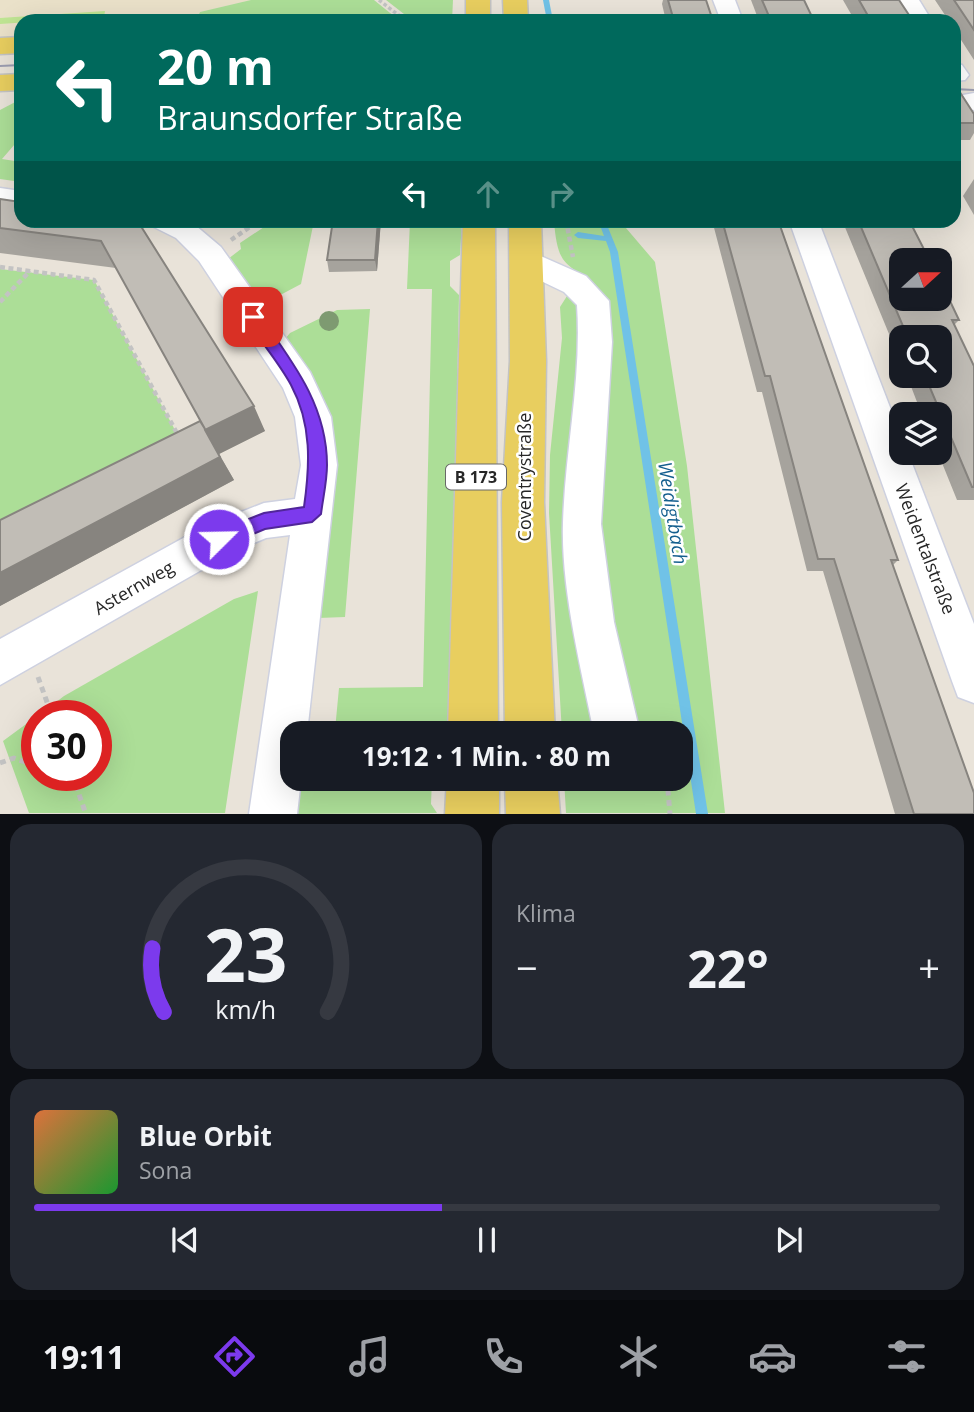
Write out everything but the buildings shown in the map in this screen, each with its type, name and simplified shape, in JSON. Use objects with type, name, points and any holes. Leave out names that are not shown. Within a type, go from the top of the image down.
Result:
[{"type":"main road","name":"B 173","points":[[473,721],[480,228]]},
{"type":"main road","name":"Coventrystraße","points":[[526,241],[528,361],[523,502],[530,721]]},
{"type":"main road","points":[[472,814],[473,791]]},
{"type":"main road","points":[[532,791],[533,814]]},
{"type":"street","points":[[180,228],[210,254],[298,382],[313,417],[319,465],[273,814]]},
{"type":"street","name":"Weidentalstraße","points":[[806,228],[974,681]]},
{"type":"street","points":[[526,241],[593,301],[596,342],[582,524],[593,622],[614,721]]},
{"type":"street","name":"Asternweg","points":[[14,655],[219,539],[264,521],[312,514]]},
{"type":"path","points":[[379,0],[397,14]]},
{"type":"path","points":[[210,254],[248,228]]},
{"type":"path","points":[[0,267],[94,280],[182,443]]},
{"type":"path","points":[[0,302],[30,271]]},
{"type":"path","points":[[14,655],[42,700]]},
{"type":"path","points":[[0,762],[14,758],[21,761]]},
{"type":"path","points":[[77,791],[84,813]]},
{"type":"path","points":[[668,791],[670,814]]},
{"type":"shaded area","points":[[0,0],[251,0],[199,14],[14,14],[14,37],[0,38]]},
{"type":"green space","points":[[251,0],[374,0],[391,14],[199,14]]},
{"type":"green space","points":[[386,0],[453,0],[452,14],[404,14]]},
{"type":"green space","points":[[105,11],[104,14],[60,14]]},
{"type":"green space","points":[[14,17],[14,23],[0,24],[0,18]]},
{"type":"green space","points":[[14,103],[14,145],[2,159],[14,161],[14,181],[0,179],[0,110]]},
{"type":"green space","points":[[262,228],[313,228],[301,284],[269,301],[258,301],[228,259],[241,249],[240,243]]},
{"type":"green space","points":[[410,228],[462,228],[460,255],[450,261],[450,286],[459,295],[450,721],[336,721],[339,688],[423,687],[432,289],[407,289]]},
{"type":"green space","points":[[555,228],[626,228],[655,262],[687,466],[725,813],[566,813],[565,791],[693,791],[693,721],[561,721],[549,513],[550,455],[562,338],[560,307],[567,296],[577,291],[605,327],[601,291],[567,264],[558,249]]},
{"type":"green space","points":[[0,269],[94,280],[182,443],[0,538]]},
{"type":"green space","points":[[370,309],[345,617],[318,618],[329,503],[285,339],[290,333],[337,310]]},
{"type":"green space","points":[[258,591],[225,813],[29,813],[21,791],[112,791],[112,700],[59,700],[234,599]]},
{"type":"green space","points":[[21,728],[21,791],[3,741]]},
{"type":"green space","points":[[297,791],[432,791],[431,804],[437,813],[294,814]]},
{"type":"waterway","name":"Weidigtbach","points":[[546,0],[549,14]]},
{"type":"waterway","name":"Weidigtbach","points":[[604,228],[609,239]]},
{"type":"waterway","points":[[578,235],[609,239]]},
{"type":"waterway","name":"Weidigtbach","points":[[609,239],[614,252],[702,814]]},
{"type":"tram line","points":[[0,66],[14,65]]},
{"type":"tram line","points":[[961,89],[974,90]]},
{"type":"route","points":[[219,539],[264,521],[312,514],[319,465],[313,417],[298,382],[253,317]]}]
